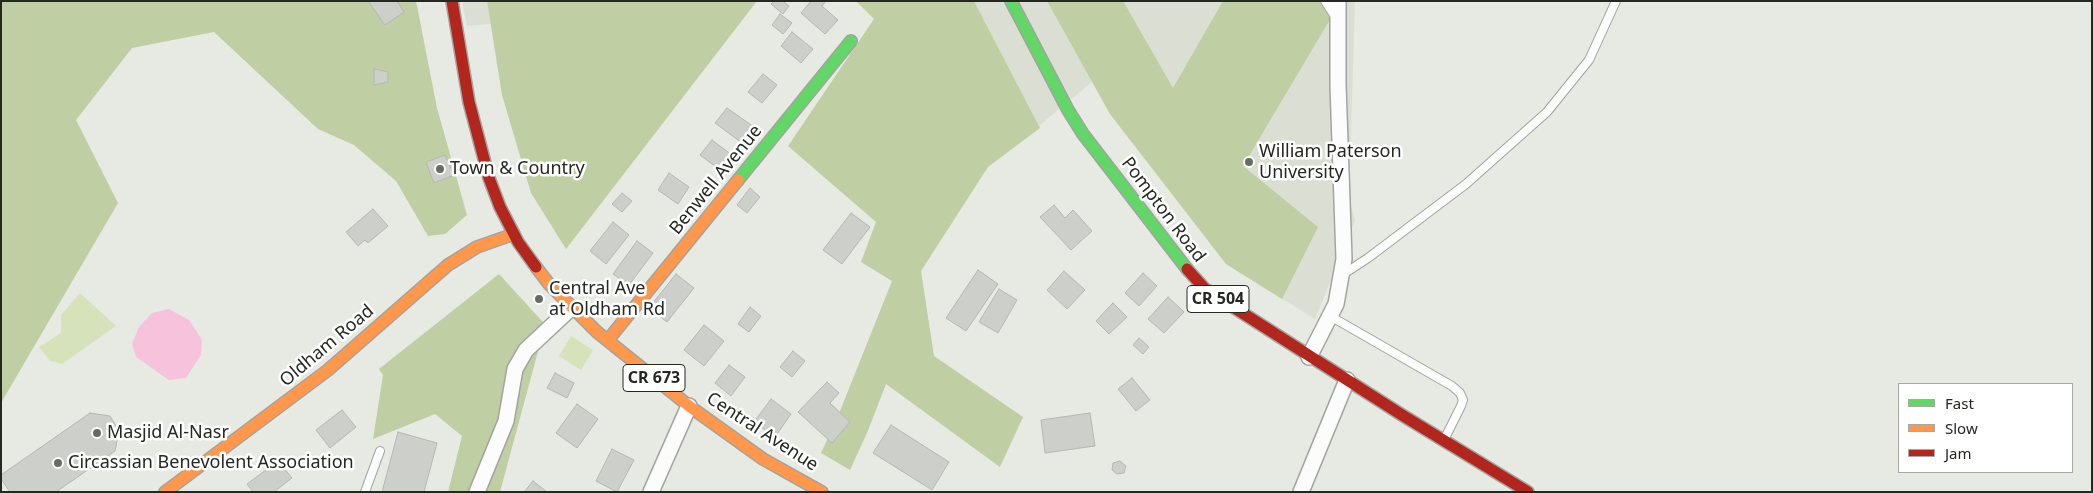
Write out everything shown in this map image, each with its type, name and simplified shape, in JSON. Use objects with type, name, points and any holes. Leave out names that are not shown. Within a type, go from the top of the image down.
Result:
[{"type":"main road","name":"CR 673","points":[[452,1],[478,143],[500,207],[514,234]]},
{"type":"main road","name":"Pompton Road","points":[[1011,1],[1068,110],[1083,134],[1195,280],[1216,298],[1528,492]]},
{"type":"main road","name":"Benwell Avenue","points":[[608,340],[851,41]]},
{"type":"main road","name":"Central Avenue","points":[[514,234],[548,284],[571,308],[608,340],[689,406],[763,459],[822,492]]},
{"type":"main road","name":"Oldham Road","points":[[165,492],[328,370],[448,265],[478,247],[514,234]]},
{"type":"street","points":[[1310,357],[1336,304],[1344,259],[1340,184],[1338,1]]},
{"type":"street","points":[[477,492],[506,421],[515,369],[526,350],[571,308]]},
{"type":"street","points":[[1301,492],[1347,380]]},
{"type":"street","points":[[651,492],[689,406]]},
{"type":"lane","points":[[1324,1],[1338,21]]},
{"type":"lane","points":[[1341,276],[1368,258],[1466,184],[1547,112],[1589,60],[1616,1]]},
{"type":"lane","points":[[1330,316],[1452,386],[1460,393],[1463,400],[1461,406],[1444,440]]},
{"type":"lane","points":[[366,492],[380,451]]},
{"type":"shaded area","points":[[462,1],[487,1],[491,24],[467,26]]},
{"type":"shaded area","name":"William Paterson University","points":[[974,1],[1355,1],[1349,198],[1355,221],[1315,319],[1226,264],[1110,114],[1092,82],[1039,126]]},
{"type":"shaded area","points":[[169,309],[189,320],[202,340],[201,355],[186,378],[169,380],[136,357],[132,344],[139,327],[152,313]]},
{"type":"green space","points":[[1,1],[416,1],[437,108],[467,215],[445,234],[428,236],[396,181],[354,145],[318,129],[214,32],[132,48],[76,120],[118,203],[1,403]]},
{"type":"green space","points":[[487,1],[757,1],[566,249],[531,193],[502,95]]},
{"type":"green space","points":[[856,1],[974,1],[1040,128],[988,167],[921,271],[934,356],[1023,417],[1000,467],[886,384],[850,470],[821,453],[838,416],[892,281],[861,262],[876,222],[788,146],[874,19]]},
{"type":"green space","points":[[1047,1],[1123,1],[1173,88],[1223,1],[1341,1],[1243,166],[1318,227],[1282,299],[1226,264],[1110,114]]},
{"type":"green space","points":[[499,274],[552,332],[540,344],[500,492],[448,492],[462,436],[435,414],[373,439],[383,375],[379,369]]},
{"type":"green space","points":[[80,293],[116,326],[62,364],[50,361],[39,347],[61,333],[61,315]]},
{"type":"green space","points":[[571,336],[593,350],[581,370],[559,356]]},
{"type":"building","points":[[368,1],[397,1],[404,12],[385,25]]},
{"type":"building","points":[[774,1],[783,1],[789,6],[783,14],[771,4]]},
{"type":"building","points":[[811,1],[826,1],[822,6],[838,20],[825,34],[801,13]]},
{"type":"building","points":[[780,14],[792,23],[783,34],[772,25]]},
{"type":"building","points":[[792,32],[813,49],[801,63],[781,46]]},
{"type":"building","points":[[374,69],[388,72],[388,82],[374,85]]},
{"type":"building","points":[[763,74],[777,85],[762,103],[748,92]]},
{"type":"building","points":[[727,108],[754,127],[742,143],[715,123]]},
{"type":"building","points":[[712,140],[732,155],[720,170],[700,155]]},
{"type":"building","name":"Town & Country","points":[[445,155],[454,175],[434,183],[426,162]]},
{"type":"building","points":[[669,173],[689,187],[678,204],[658,190]]},
{"type":"building","points":[[750,188],[760,197],[747,213],[737,205]]},
{"type":"building","points":[[622,193],[632,201],[622,212],[612,204]]},
{"type":"building","points":[[1054,205],[1065,218],[1073,210],[1092,231],[1071,250],[1040,217]]},
{"type":"building","points":[[373,209],[388,226],[368,243],[365,240],[358,246],[346,232]]},
{"type":"building","points":[[851,213],[870,227],[842,264],[823,250]]},
{"type":"building","points":[[613,222],[629,235],[606,264],[590,251]]},
{"type":"building","points":[[637,241],[653,253],[629,285],[613,274]]},
{"type":"building","points":[[978,270],[998,284],[966,331],[946,318]]},
{"type":"building","points":[[1064,271],[1085,290],[1067,309],[1047,290]]},
{"type":"building","points":[[1143,273],[1157,286],[1139,306],[1125,293]]},
{"type":"building","points":[[676,274],[694,288],[667,322],[649,308]]},
{"type":"building","points":[[999,289],[1017,300],[998,333],[979,322]]},
{"type":"building","points":[[1168,297],[1184,312],[1164,333],[1148,319]]},
{"type":"building","points":[[1113,303],[1127,317],[1109,334],[1096,321]]},
{"type":"building","points":[[750,307],[761,316],[749,332],[738,324]]},
{"type":"building","points":[[704,325],[724,341],[704,366],[684,350]]},
{"type":"building","points":[[1139,338],[1149,347],[1143,354],[1133,345]]},
{"type":"building","points":[[793,351],[805,361],[792,377],[780,367]]},
{"type":"building","points":[[729,365],[745,377],[731,396],[715,383]]},
{"type":"building","points":[[555,373],[574,383],[567,398],[547,388]]},
{"type":"building","points":[[1132,378],[1150,400],[1136,411],[1118,389]]},
{"type":"building","points":[[827,382],[839,393],[830,403],[850,422],[832,443],[798,412]]},
{"type":"building","points":[[771,399],[791,414],[775,437],[754,422]]},
{"type":"building","points":[[577,404],[598,419],[577,448],[556,433]]},
{"type":"building","points":[[342,410],[356,427],[330,448],[316,430]]},
{"type":"building","name":"Circassian Benevolent Association","points":[[90,413],[110,416],[119,431],[115,451],[56,492],[10,492],[1,479],[1,475]]},
{"type":"building","points":[[1090,413],[1095,446],[1045,453],[1041,420]]},
{"type":"building","points":[[891,425],[949,462],[932,490],[873,453]]},
{"type":"building","points":[[398,432],[437,443],[424,492],[382,492]]},
{"type":"building","points":[[612,449],[634,460],[617,492],[596,481]]},
{"type":"building","points":[[278,461],[292,478],[274,492],[253,492],[247,484]]},
{"type":"building","points":[[1120,461],[1126,466],[1124,473],[1117,474],[1112,470],[1113,463]]},
{"type":"building","points":[[533,481],[547,492],[524,492]]},
{"type":"traffic: fast","points":[[1011,1],[1068,110],[1083,134],[1187,269]]},
{"type":"traffic: fast","points":[[738,180],[851,41]]},
{"type":"traffic: slow","points":[[608,340],[738,180]]},
{"type":"traffic: slow","points":[[165,492],[328,370],[448,265],[477,247],[514,234]]},
{"type":"traffic: slow","points":[[536,267],[549,284],[597,332],[689,406],[763,459],[822,492]]},
{"type":"traffic: jam","points":[[452,1],[469,102],[489,178],[500,207],[518,242],[536,267]]},
{"type":"traffic: jam","points":[[1187,269],[1205,289],[1402,415],[1528,492]]},
{"type":"place","name":"William Paterson University","points":[[1249,162]]},
{"type":"place","name":"Town & Country","points":[[440,169]]},
{"type":"place","name":"Central Ave at Oldham Rd","points":[[539,299]]},
{"type":"place","name":"Masjid Al-Nasr","points":[[97,433]]},
{"type":"place","name":"Circassian Benevolent Association","points":[[58,463]]}]
